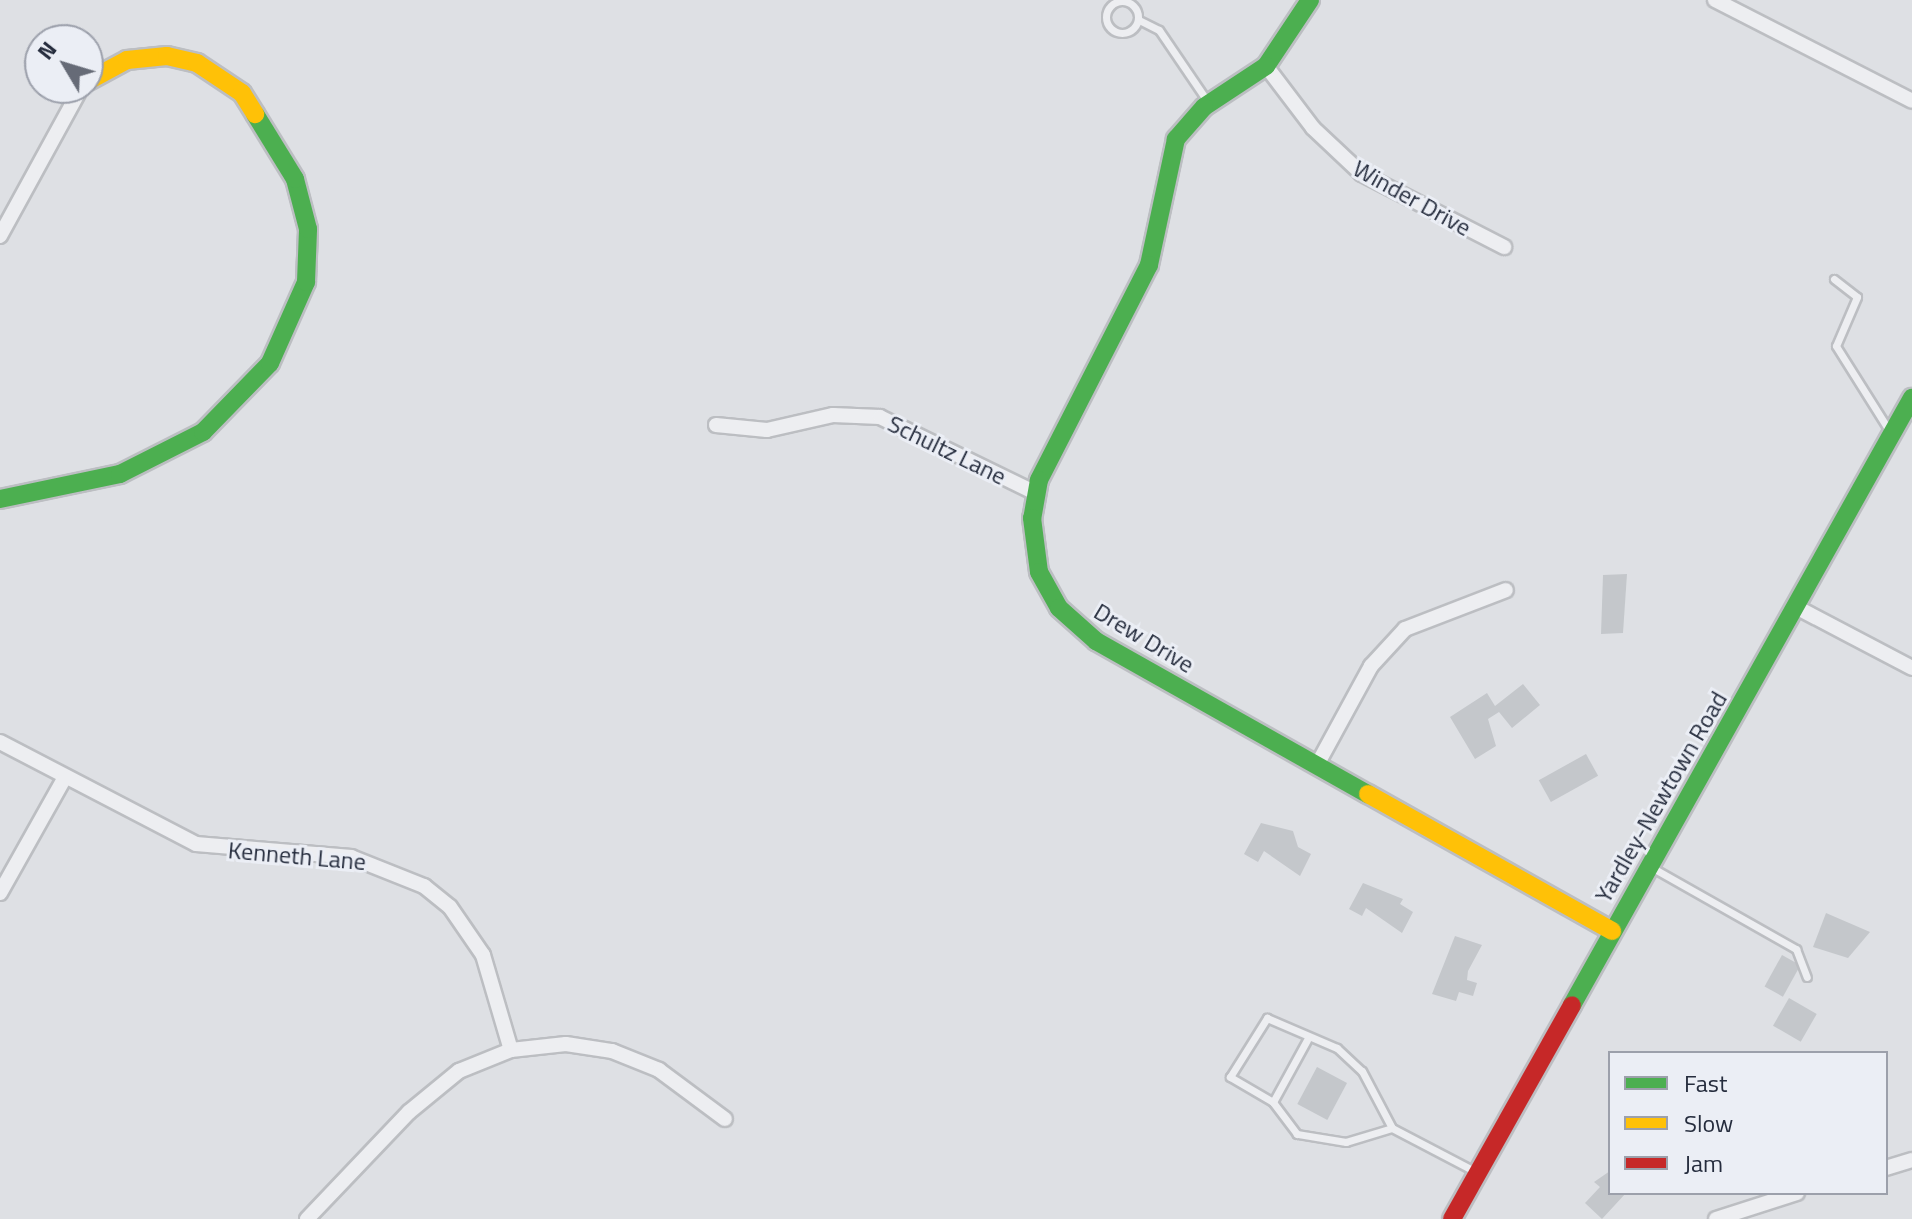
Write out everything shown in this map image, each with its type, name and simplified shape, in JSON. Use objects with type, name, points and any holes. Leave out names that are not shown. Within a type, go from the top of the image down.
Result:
[{"type":"street","name":"Drew Drive","points":[[1310,0],[1266,66],[1209,103],[1170,153],[1149,265],[1036,493],[1039,572],[1071,621],[1317,765],[1612,931]]},
{"type":"street","points":[[1715,0],[1912,101]]},
{"type":"street","points":[[0,499],[120,474],[203,432],[270,363],[306,282],[308,229],[295,179],[242,93],[218,73],[167,56],[127,60],[104,72]]},
{"type":"street","name":"Winder Drive","points":[[1266,66],[1313,128],[1362,174],[1504,247]]},
{"type":"street","points":[[0,236],[72,104]]},
{"type":"street","name":"Yardley-Newtown Road","points":[[1452,1219],[1912,398]]},
{"type":"street","name":"Schultz Lane","points":[[716,425],[767,430],[833,415],[880,417],[1036,493]]},
{"type":"street","points":[[1317,765],[1371,666],[1405,629],[1506,590]]},
{"type":"street","points":[[1796,607],[1912,668]]},
{"type":"street","name":"Kenneth Lane","points":[[0,742],[64,779],[196,844],[351,857],[424,886],[450,907],[483,955],[511,1050]]},
{"type":"street","points":[[0,893],[64,779]]},
{"type":"street","points":[[307,1219],[409,1112],[459,1071],[511,1050],[566,1044],[612,1051],[659,1070],[725,1119]]},
{"type":"street","points":[[1888,1167],[1912,1160]]},
{"type":"street","points":[[1716,1219],[1791,1195]]},
{"type":"lane","points":[[1139,20],[1122,34],[1105,19],[1117,1],[1129,1],[1139,20],[1159,30],[1209,103]]},
{"type":"lane","points":[[1834,279],[1857,297],[1836,346],[1893,436]]},
{"type":"lane","points":[[1649,866],[1796,949],[1807,977]]},
{"type":"lane","points":[[1392,1128],[1346,1142],[1297,1134],[1273,1102],[1230,1077],[1267,1018],[1307,1040],[1337,1048],[1362,1071],[1392,1128],[1478,1173]]},
{"type":"lane","points":[[1273,1102],[1307,1040]]},
{"type":"building","points":[[1627,574],[1623,633],[1601,634],[1603,575]]},
{"type":"building","points":[[1523,684],[1540,705],[1512,728],[1499,712],[1488,719],[1496,746],[1475,759],[1450,717],[1487,693],[1495,706]]},
{"type":"building","points":[[1586,754],[1598,776],[1551,802],[1539,780]]},
{"type":"building","points":[[1261,823],[1293,831],[1298,847],[1311,854],[1300,876],[1264,851],[1258,862],[1244,854]]},
{"type":"building","points":[[1363,883],[1403,899],[1400,904],[1413,912],[1402,933],[1366,908],[1362,916],[1349,909]]},
{"type":"building","points":[[1826,913],[1870,932],[1848,958],[1813,947]]},
{"type":"building","points":[[1455,936],[1482,945],[1468,971],[1467,980],[1477,983],[1473,996],[1459,992],[1456,1001],[1432,994]]},
{"type":"building","points":[[1782,955],[1800,965],[1783,997],[1765,986]]},
{"type":"building","points":[[1789,998],[1817,1014],[1801,1042],[1773,1026]]},
{"type":"building","points":[[1317,1067],[1347,1083],[1327,1120],[1297,1104]]},
{"type":"building","points":[[1608,1172],[1608,1195],[1624,1195],[1602,1219],[1585,1203],[1600,1187],[1594,1182]]},
{"type":"traffic: fast","points":[[1310,0],[1266,66],[1204,107],[1176,139],[1149,265],[1039,480],[1032,518],[1039,572],[1059,608],[1096,641],[1368,794]]},
{"type":"traffic: fast","points":[[0,499],[120,474],[203,432],[270,363],[306,282],[308,229],[295,179],[255,114]]},
{"type":"traffic: fast","points":[[1572,1005],[1912,398]]},
{"type":"traffic: slow","points":[[104,72],[127,60],[167,56],[197,63],[242,93],[255,114]]},
{"type":"traffic: slow","points":[[1368,794],[1612,931]]},
{"type":"traffic: jam","points":[[1452,1219],[1572,1005]]}]
